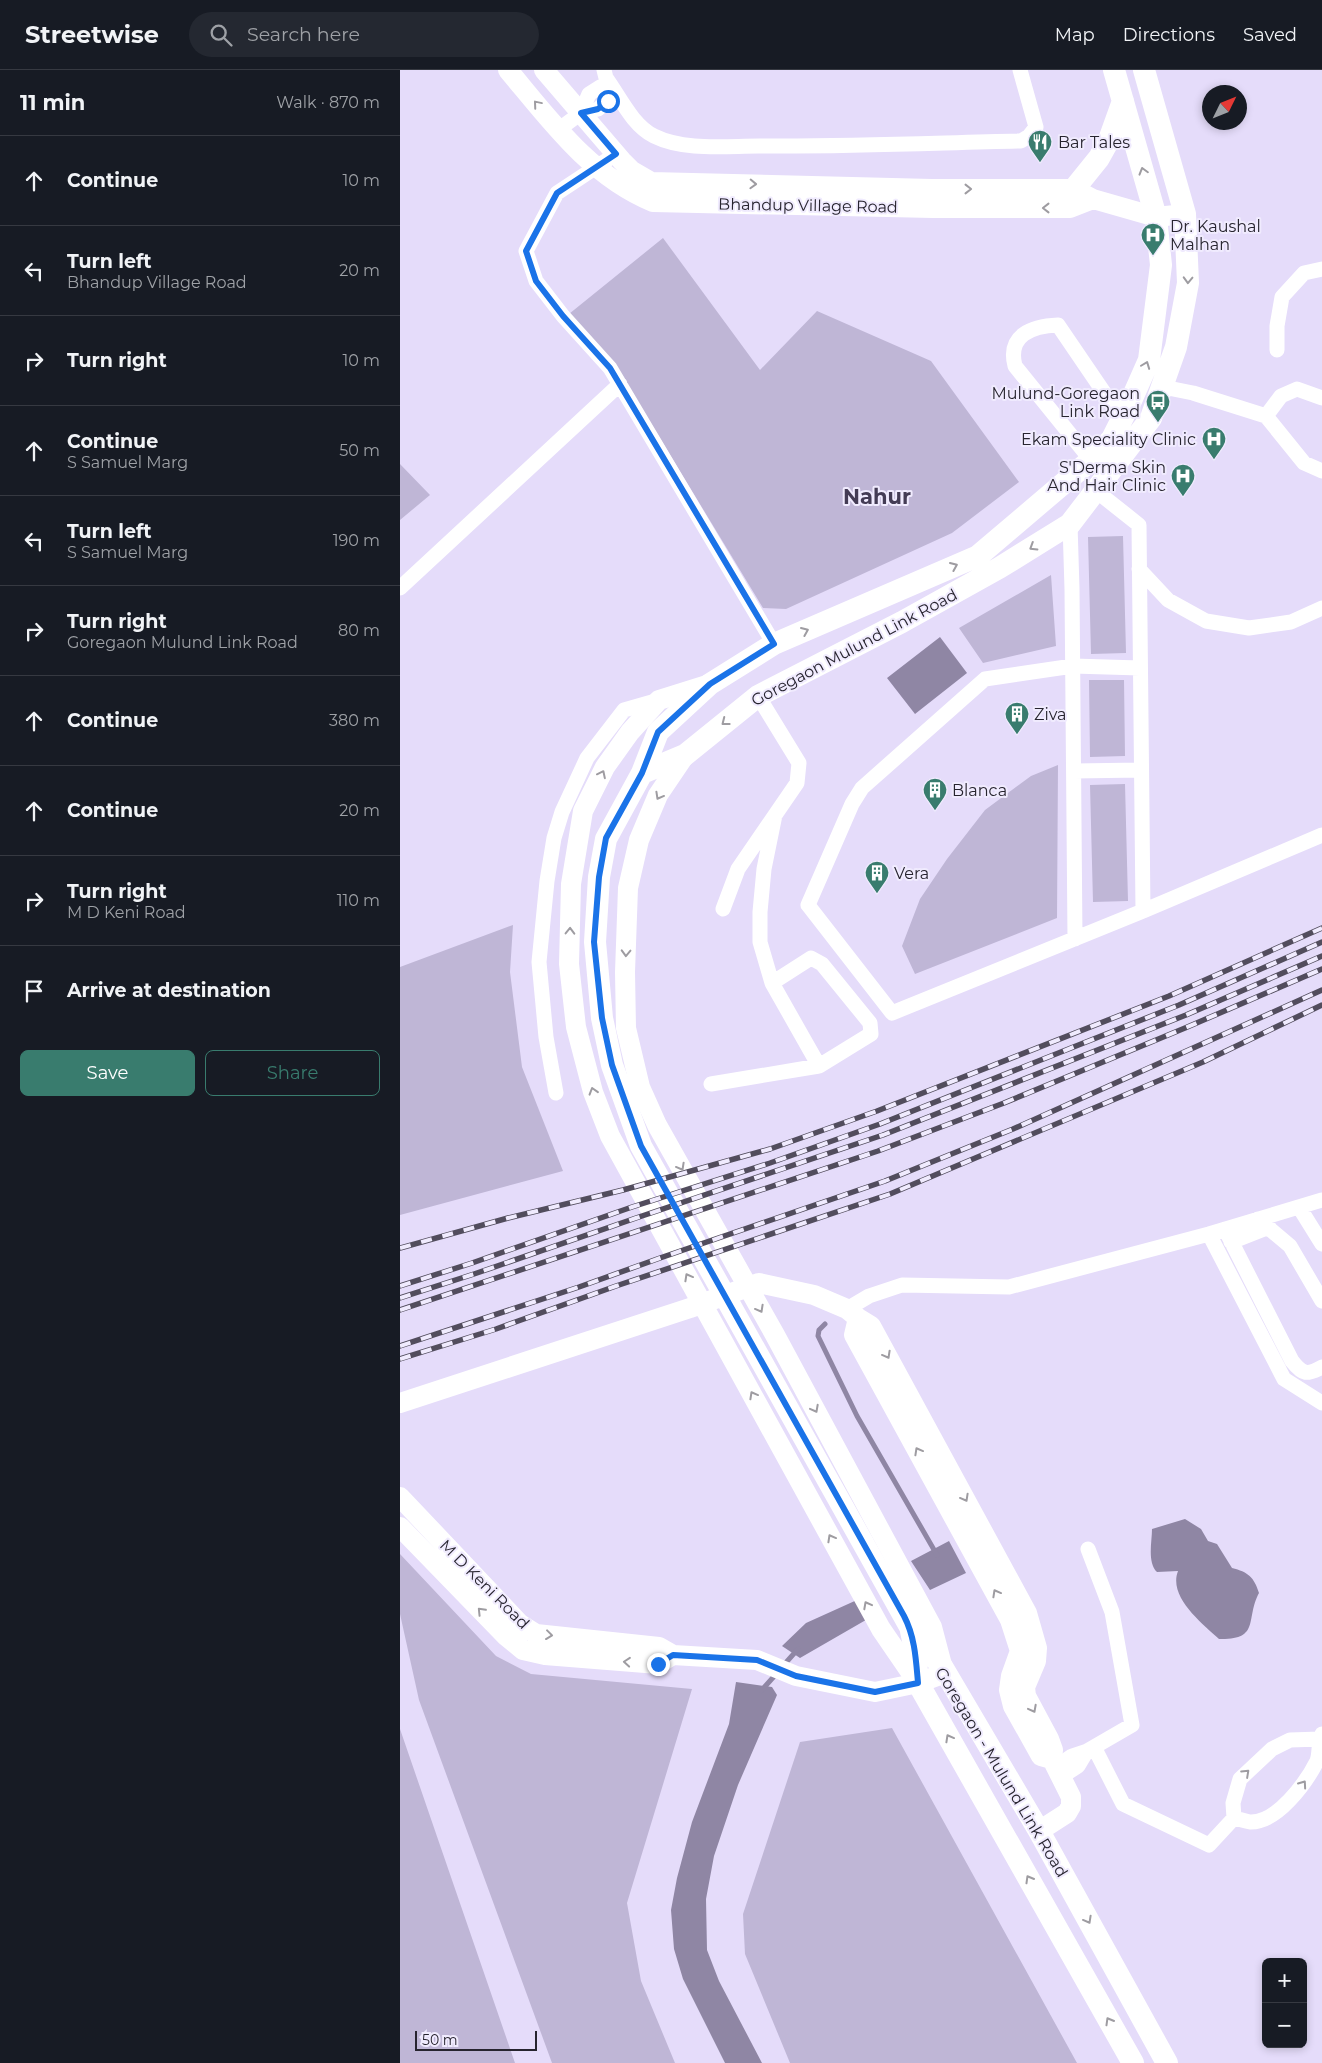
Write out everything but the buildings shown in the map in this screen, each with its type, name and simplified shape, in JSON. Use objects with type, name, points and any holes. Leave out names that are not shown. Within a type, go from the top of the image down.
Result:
[{"type":"main road","name":"Goregaon Mulund Link Road","points":[[642,773],[658,732],[710,684],[774,644],[978,556],[1091,460],[1112,439],[1149,360],[1161,266],[1156,217],[1114,70]]},
{"type":"main road","name":"Goregaon Mulund Link Road","points":[[642,773],[685,755],[758,696],[902,622],[999,568],[1070,524],[1151,418],[1176,347],[1188,282],[1185,214],[1144,70]]},
{"type":"main road","points":[[1083,194],[1109,140],[1123,101]]},
{"type":"main road","points":[[642,773],[606,838],[599,877],[594,942],[602,1018],[612,1065],[641,1146],[743,1329],[889,1567],[910,1613]]},
{"type":"main road","name":"Goregaon - Mulund Link Road","points":[[910,1613],[1039,1831],[1167,2063]]},
{"type":"main road","name":"Goregaon - Mulund Link Road","points":[[910,1613],[918,1683],[1133,2063]]},
{"type":"street","name":"Bhandup Village Road","points":[[508,70],[558,130],[594,167],[633,194],[653,202],[728,204],[809,196]]},
{"type":"street","points":[[544,70],[632,171],[651,182],[729,184],[809,196],[999,199],[1083,194],[1156,217],[1185,214]]},
{"type":"street","points":[[604,70],[606,78],[638,124],[662,140],[684,145],[797,146],[1021,141],[1029,136],[1036,127],[1020,70]]},
{"type":"street","points":[[581,113],[589,94],[600,87]]},
{"type":"street","points":[[558,130],[581,113],[598,109],[610,99]]},
{"type":"street","points":[[616,154],[557,193],[526,251],[536,281],[563,316],[610,368],[774,644]]},
{"type":"street","points":[[679,182],[679,203]]},
{"type":"street","points":[[728,204],[729,184]]},
{"type":"street","points":[[1277,350],[1277,326],[1282,298],[1304,273],[1322,269]]},
{"type":"street","points":[[1091,460],[1015,366],[1012,356],[1014,344],[1028,332],[1043,326],[1058,326],[1122,419]]},
{"type":"street","points":[[400,588],[620,384]]},
{"type":"street","points":[[1163,387],[1193,393],[1266,416],[1304,462],[1322,471]]},
{"type":"street","points":[[1266,416],[1281,396],[1297,389],[1322,398]]},
{"type":"street","points":[[1095,490],[1139,526],[1143,912]]},
{"type":"street","points":[[1070,524],[1075,939]]},
{"type":"street","points":[[1139,569],[1168,600],[1206,621],[1249,628],[1291,622],[1322,608]]},
{"type":"street","points":[[1140,668],[1073,666],[985,679],[862,788],[852,804],[808,905],[892,1013],[1143,912],[1322,835]]},
{"type":"street","points":[[556,1093],[546,1037],[539,962],[547,881],[554,838],[562,812],[587,758],[624,710],[710,684]]},
{"type":"street","points":[[723,909],[738,869],[797,783],[799,763],[758,696]]},
{"type":"street","points":[[659,700],[630,732],[605,767],[583,811],[570,884],[569,964],[576,1027],[593,1092],[610,1136],[880,1629],[918,1683]]},
{"type":"street","points":[[685,755],[658,796],[638,840],[628,888],[626,1028],[640,1088],[657,1125],[775,1336],[889,1567]]},
{"type":"street","points":[[1074,771],[1141,770]]},
{"type":"street","points":[[775,814],[764,869],[760,942],[772,984],[819,1066]]},
{"type":"street","points":[[711,1084],[819,1066],[871,1034],[870,1023],[822,964],[811,958],[772,984]]},
{"type":"street","points":[[852,1314],[869,1296],[902,1285],[1009,1287],[1209,1234],[1228,1236],[1299,1207],[1322,1200]]},
{"type":"street","points":[[1299,1207],[1322,1244]]},
{"type":"street","points":[[1263,1223],[1290,1246],[1322,1301]]},
{"type":"street","points":[[1209,1234],[1284,1379],[1322,1403]]},
{"type":"street","points":[[1228,1236],[1292,1362],[1299,1370],[1306,1373],[1322,1367]]},
{"type":"street","points":[[400,1403],[690,1308],[758,1283],[814,1295],[871,1326],[1019,1617],[1028,1650],[1036,1660],[1017,1687],[1026,1696],[1039,1735],[1053,1750],[1056,1768],[1071,1798],[1071,1806],[1067,1813],[1039,1831]]},
{"type":"street","name":"M D Keni Road","points":[[400,1497],[520,1624],[536,1634],[659,1647],[673,1655],[757,1660],[796,1676],[875,1692],[918,1683],[944,1671]]},
{"type":"street","name":"M D Keni Road","points":[[400,1528],[506,1636],[524,1650],[545,1655],[658,1664],[673,1655]]},
{"type":"street","points":[[1056,1768],[1072,1756],[1091,1749],[1132,1725],[1112,1612],[1088,1549]]},
{"type":"street","points":[[910,1613],[932,1627],[944,1671]]},
{"type":"street","points":[[1091,1749],[1123,1804],[1209,1845],[1234,1818],[1233,1803],[1240,1779],[1272,1749],[1290,1740],[1321,1737],[1318,1759],[1304,1784],[1289,1801],[1271,1816],[1251,1822],[1234,1818]]},
{"type":"shaded area","points":[[663,238],[760,370],[817,311],[931,361],[1019,482],[952,533],[786,609],[763,608],[621,374],[569,314]]},
{"type":"shaded area","points":[[400,464],[430,495],[400,520]]},
{"type":"shaded area","points":[[1123,536],[1126,653],[1091,654],[1088,537]]},
{"type":"shaded area","points":[[1051,575],[1056,646],[983,663],[959,628]]},
{"type":"shaded area","points":[[940,637],[967,673],[915,714],[887,678]]},
{"type":"shaded area","points":[[1089,680],[1124,680],[1125,756],[1090,757]]},
{"type":"shaded area","points":[[1058,765],[1057,918],[915,974],[902,946],[920,899],[947,859],[985,810],[1031,776]]},
{"type":"shaded area","points":[[1125,784],[1128,901],[1093,902],[1090,785]]},
{"type":"shaded area","points":[[513,925],[510,972],[522,1067],[563,1171],[400,1215],[400,967]]},
{"type":"shaded area","points":[[1185,1519],[1201,1529],[1208,1541],[1217,1544],[1232,1568],[1246,1573],[1255,1583],[1259,1593],[1249,1626],[1241,1636],[1219,1639],[1188,1609],[1182,1600],[1176,1581],[1178,1571],[1157,1572],[1154,1568],[1151,1557],[1152,1529]]},
{"type":"shaded area","points":[[949,1541],[966,1573],[930,1590],[911,1561]]},
{"type":"shaded area","points":[[400,1554],[496,1656],[531,1674],[692,1689],[627,1903],[641,1981],[675,2063],[552,2063],[419,1700],[400,1614]]},
{"type":"shaded area","points":[[868,1595],[878,1613],[800,1658],[782,1646],[806,1623]]},
{"type":"shaded area","points":[[736,1682],[772,1687],[777,1695],[738,1785],[714,1856],[706,1899],[707,1950],[719,1981],[762,2063],[725,2063],[683,1979],[674,1949],[671,1910],[677,1878],[692,1822],[729,1724]]},
{"type":"shaded area","points":[[892,1728],[1077,2063],[790,2063],[745,1954],[743,1914],[800,1742]]},
{"type":"shaded area","points":[[400,1729],[515,2063],[400,2063]]},
{"type":"waterway","points":[[825,1324],[819,1330],[818,1336],[857,1416],[937,1555]]},
{"type":"waterway","points":[[782,1667],[798,1649]]},
{"type":"waterway","points":[[761,1691],[777,1673]]},
{"type":"railway","points":[[400,1248],[508,1218],[623,1190],[770,1149],[877,1111],[1169,996],[1322,928]]},
{"type":"railway","points":[[400,1286],[632,1207],[770,1163],[880,1124],[1179,1005],[1322,942]]},
{"type":"railway","points":[[400,1298],[883,1135],[1186,1015],[1322,956]]},
{"type":"railway","points":[[400,1310],[878,1151],[1004,1103],[1322,969]]},
{"type":"railway","points":[[400,1346],[579,1287],[885,1181],[1013,1129],[1322,990]]},
{"type":"railway","points":[[400,1359],[496,1329],[616,1286],[890,1194],[1203,1062],[1322,1005]]},
{"type":"place","name":"Bar Tales","points":[[1040,163]]},
{"type":"place","name":"Dr. Kaushal Malhan","points":[[1153,256]]},
{"type":"place","name":"Mulund-Goregaon Link Road","points":[[1158,423]]},
{"type":"place","name":"Ekam Speciality Clinic","points":[[1214,460]]},
{"type":"place","name":"S'Derma Skin And Hair Clinic","points":[[1183,497]]},
{"type":"place","name":"Ziva","points":[[1017,735]]},
{"type":"place","name":"Blanca","points":[[935,811]]},
{"type":"place","name":"Vera","points":[[877,894]]},
{"type":"district","name":"Nahur","points":[[877,497]]},
{"type":"route","points":[[608,101],[598,109],[581,113],[616,154],[557,193],[526,251],[536,281],[563,316],[610,368],[774,644],[710,684],[658,732],[642,773],[606,838],[599,877],[594,942],[602,1018],[612,1065],[641,1146],[910,1627],[915,1650],[918,1683],[875,1692],[796,1676],[757,1660],[673,1655],[658,1664]]}]
